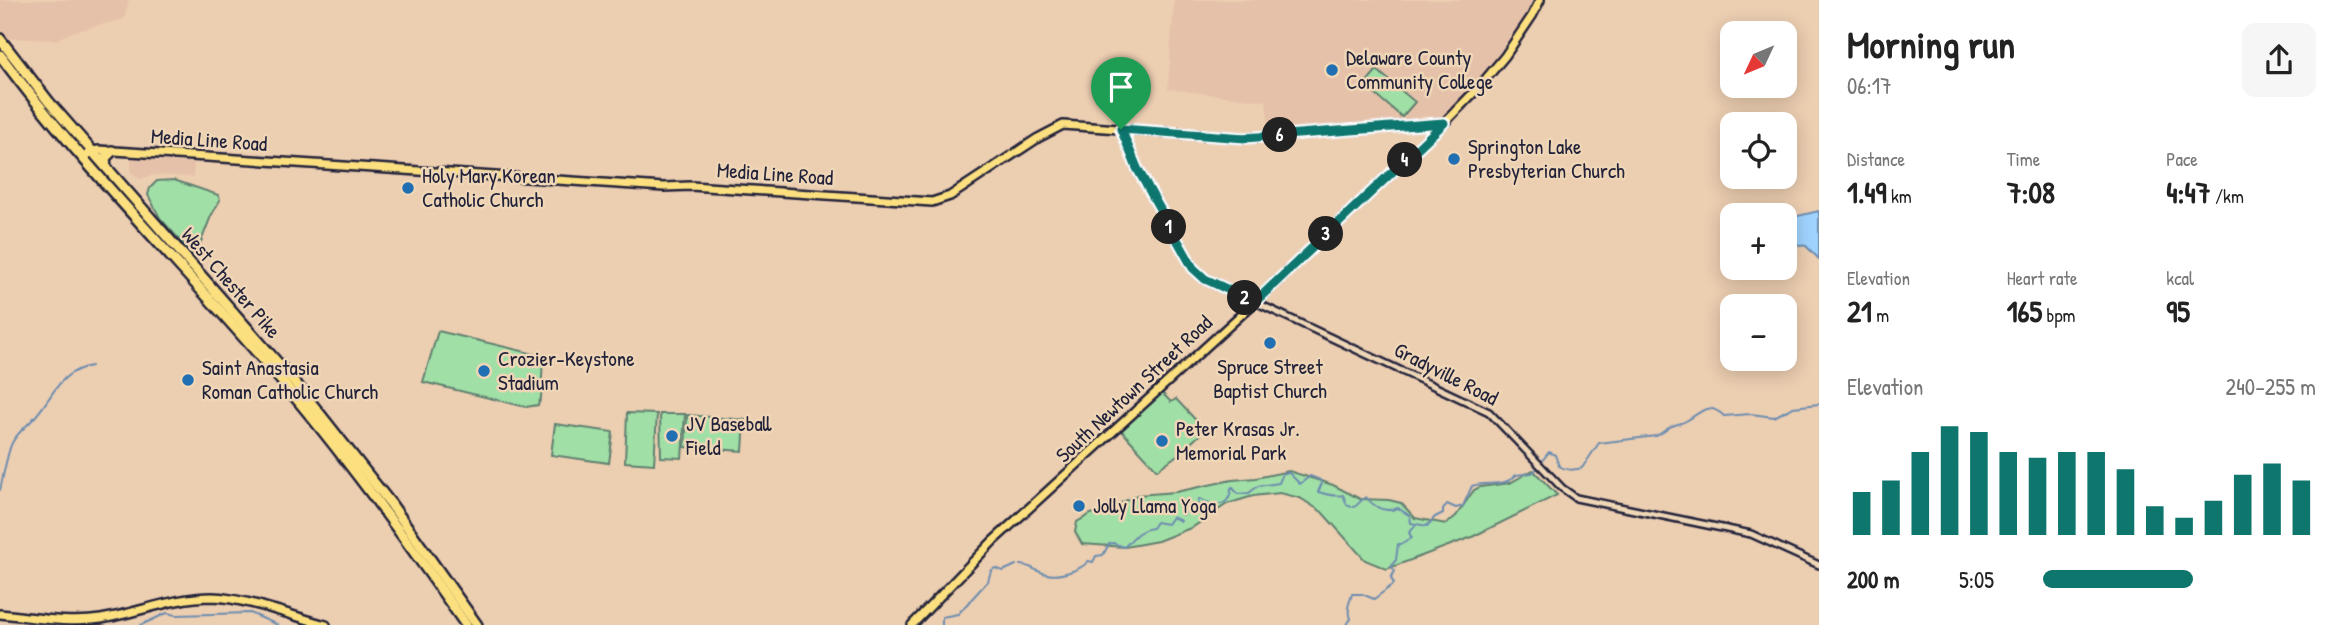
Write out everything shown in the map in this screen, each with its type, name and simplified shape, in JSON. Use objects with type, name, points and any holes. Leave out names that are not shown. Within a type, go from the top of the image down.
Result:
[{"type":"highway","name":"West Chester Pike","points":[[0,39],[88,154],[291,392],[384,510],[466,625]]},
{"type":"highway","name":"West Chester Pike","points":[[0,55],[38,104],[88,154],[106,167],[297,385],[397,512],[477,625]]},
{"type":"highway","points":[[106,167],[105,158],[112,151]]},
{"type":"main road","name":"South Newtown Street Road","points":[[912,625],[993,541],[1255,302],[1444,123],[1505,56],[1540,0]]},
{"type":"main road","name":"Media Line Road","points":[[88,154],[112,151],[456,175],[932,201],[950,196],[1038,138],[1063,125],[1245,138],[1444,123]]},
{"type":"main road","name":"Gradyville Road","points":[[1121,129],[1137,168],[1193,268],[1205,279],[1255,302]]},
{"type":"main road","points":[[0,614],[77,621],[100,619],[209,597],[235,600],[326,625]]},
{"type":"street","name":"Gradyville Road","points":[[1255,302],[1489,412],[1562,488],[1576,498],[1751,534],[1819,565]]},
{"type":"shaded area","points":[[0,0],[129,0],[124,19],[72,32],[56,40],[6,38],[0,29]]},
{"type":"shaded area","name":"Delaware County Community College","points":[[1174,0],[1540,0],[1505,56],[1444,123],[1270,136],[1266,101],[1168,89]]},
{"type":"shaded area","points":[[131,158],[194,163],[193,177],[153,175],[139,179],[131,172]]},
{"type":"green space","points":[[1377,70],[1415,102],[1402,117],[1364,85]]},
{"type":"green space","points":[[174,180],[218,195],[220,200],[195,257],[160,218],[148,195],[150,188],[157,181]]},
{"type":"green space","name":"Crozier-Keystone Stadium","points":[[438,331],[543,356],[541,398],[538,405],[526,407],[423,382]]},
{"type":"green space","name":"Peter Krasas Jr. Memorial Park","points":[[1162,393],[1171,402],[1176,399],[1205,430],[1157,470],[1121,430]]},
{"type":"green space","points":[[627,413],[657,414],[654,464],[625,462]]},
{"type":"green space","name":"JV Baseball Field","points":[[660,414],[685,414],[682,458],[661,457]]},
{"type":"green space","points":[[687,415],[745,420],[743,451],[685,447]]},
{"type":"green space","points":[[555,424],[613,432],[609,463],[551,455]]},
{"type":"green space","points":[[1533,470],[1557,495],[1472,537],[1387,569],[1365,560],[1322,512],[1300,498],[1280,493],[1253,496],[1227,504],[1193,527],[1158,541],[1125,547],[1082,544],[1075,532],[1077,522],[1137,495],[1176,492],[1289,471],[1333,485],[1360,499],[1401,503],[1415,518],[1446,524],[1456,516],[1474,490],[1510,483]]},
{"type":"water","points":[[1819,211],[1819,259],[1806,246],[1797,244],[1797,216]]},
{"type":"waterway","points":[[0,490],[9,452],[16,436],[40,411],[63,380],[80,369],[91,366]]},
{"type":"waterway","points":[[1541,462],[1549,452],[1555,455],[1562,468],[1582,468],[1599,443],[1656,436],[1709,409],[1724,416],[1751,414],[1774,417],[1793,407],[1819,404]]},
{"type":"waterway","points":[[1183,515],[1186,512],[1197,512],[1202,507],[1198,503],[1199,499],[1222,504],[1229,498],[1232,487],[1238,494],[1249,493],[1258,486],[1279,483],[1283,473],[1289,473],[1300,484],[1310,476],[1320,480],[1322,483],[1318,492],[1343,495],[1347,505],[1351,507],[1366,497],[1380,508],[1398,508],[1410,516],[1411,523],[1427,526],[1443,513],[1447,504],[1456,508],[1463,506],[1472,486],[1501,483],[1516,475],[1532,473],[1539,467]]},
{"type":"waterway","points":[[1020,565],[1052,575],[1069,572],[1088,561],[1093,562],[1096,556],[1103,555],[1109,544],[1124,547],[1139,533],[1152,528],[1156,522],[1167,524],[1172,517],[1181,521]]},
{"type":"waterway","points":[[1346,625],[1351,619],[1348,607],[1352,594],[1362,594],[1374,599],[1394,584],[1391,578],[1395,571],[1391,566],[1396,560],[1398,544],[1412,538],[1409,533],[1416,525]]},
{"type":"waterway","points":[[942,625],[942,617],[958,614],[988,581],[991,571],[995,568],[1003,571],[1016,565]]},
{"type":"waterway","points":[[141,625],[167,613],[250,613],[278,625]]},
{"type":"place","name":"Delaware County Community College","points":[[1332,70]]},
{"type":"place","name":"Springton Lake Presbyterian Church","points":[[1454,159]]},
{"type":"place","name":"Holy Mary Korean Catholic Church","points":[[408,188]]},
{"type":"place","name":"Spruce Street Baptist Church","points":[[1270,343]]},
{"type":"place","name":"Crozier-Keystone Stadium","points":[[484,371]]},
{"type":"place","name":"Saint Anastasia Roman Catholic Church","points":[[188,380]]},
{"type":"place","name":"JV Baseball Field","points":[[672,436]]},
{"type":"place","name":"Peter Krasas Jr. Memorial Park","points":[[1162,441]]},
{"type":"place","name":"Jolly Llama Yoga","points":[[1079,506]]},
{"type":"route","points":[[1444,123],[1255,302],[1205,279],[1193,268],[1182,253],[1137,168],[1121,129],[1245,138],[1444,123]]}]
